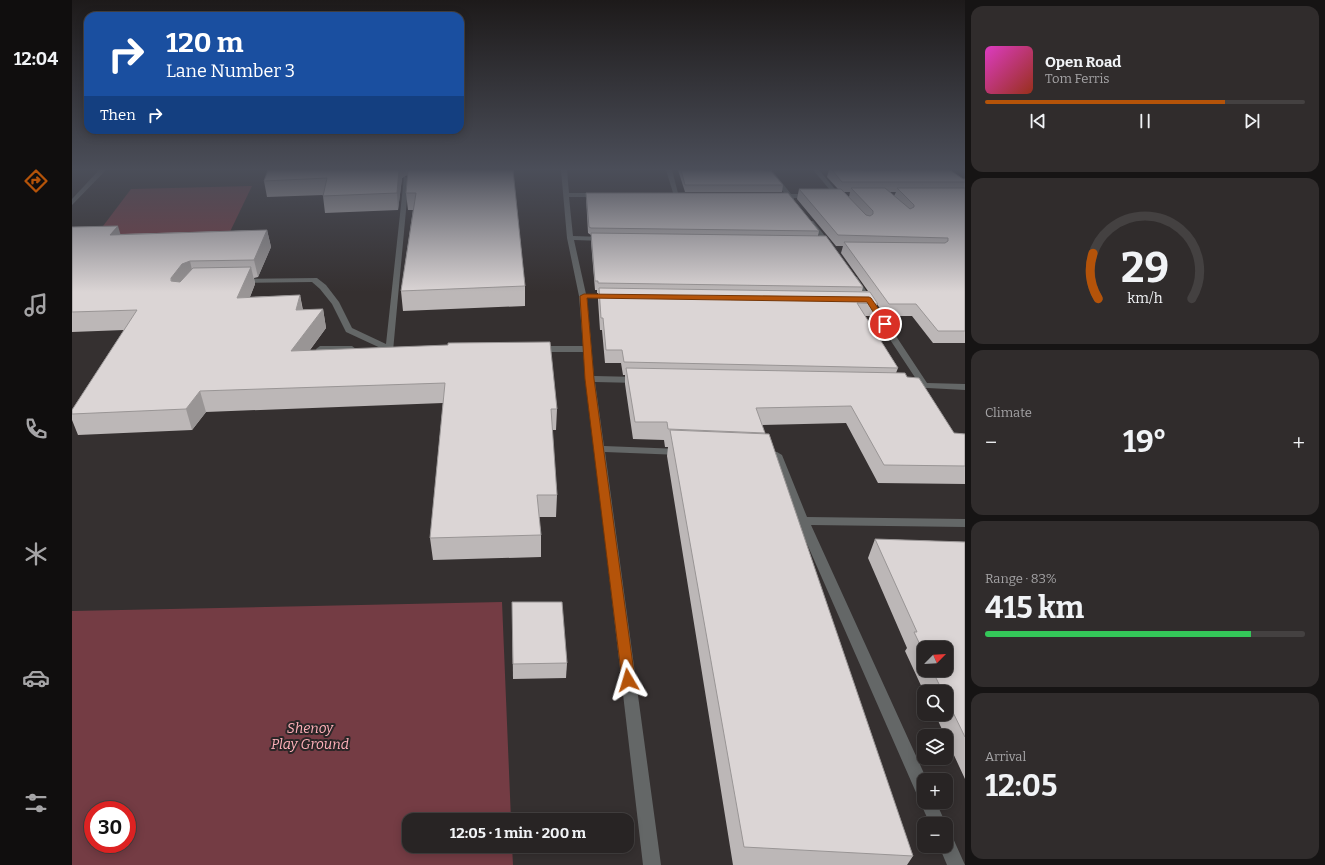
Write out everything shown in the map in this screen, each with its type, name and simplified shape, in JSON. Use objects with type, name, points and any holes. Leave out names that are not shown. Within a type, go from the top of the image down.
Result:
[{"type":"street","points":[[394,349],[404,210]]},
{"type":"street","points":[[568,210],[570,238],[584,296],[590,379],[598,449],[652,865]]},
{"type":"street","points":[[802,210],[823,241],[837,251]]},
{"type":"street","points":[[570,238],[609,239]]},
{"type":"street","points":[[851,274],[865,299],[925,386]]},
{"type":"street","points":[[231,281],[314,280],[323,287],[336,304],[349,330],[394,349]]},
{"type":"street","points":[[584,296],[623,297]]},
{"type":"street","points":[[320,349],[394,349]]},
{"type":"street","points":[[528,349],[588,349]]},
{"type":"street","points":[[590,379],[646,380]]},
{"type":"street","points":[[901,385],[965,387]]},
{"type":"street","points":[[598,449],[692,452]]},
{"type":"street","points":[[754,454],[777,455],[803,521],[917,776]]},
{"type":"street","points":[[803,521],[965,523]]},
{"type":"street","points":[[951,853],[956,865]]},
{"type":"green space","points":[[115,210],[240,210],[226,240],[91,242]]},
{"type":"green space","name":"Shenoy Play Ground","points":[[502,602],[511,813],[402,813],[402,853],[512,853],[513,865],[72,865],[72,611]]},
{"type":"building","points":[[413,210],[517,210],[525,286],[401,291]]},
{"type":"building","points":[[588,210],[802,210],[819,231],[591,228],[589,227]]},
{"type":"building","points":[[817,210],[862,210],[866,215],[870,216],[873,214],[873,211],[965,210],[965,331],[938,331],[916,304],[889,304],[844,242],[945,243],[948,241],[948,238],[838,235]]},
{"type":"building","points":[[118,226],[110,235],[267,230],[254,260],[190,261],[182,264],[171,278],[171,281],[180,282],[193,268],[251,267],[237,298],[300,295],[296,310],[323,309],[291,351],[448,345],[448,343],[550,342],[557,409],[551,409],[557,495],[537,495],[541,535],[430,538],[445,383],[200,391],[186,409],[72,414],[72,410],[137,310],[72,312],[72,227]]},
{"type":"building","points":[[591,233],[826,236],[863,287],[598,283],[598,281],[595,281]]},
{"type":"building","points":[[599,288],[870,292],[878,304],[857,303],[898,368],[624,362],[622,350],[606,350],[603,318],[601,318]]},
{"type":"building","points":[[626,368],[905,373],[907,377],[919,378],[954,433],[965,434],[965,466],[884,465],[851,406],[756,408],[765,433],[668,429],[667,422],[635,422]]},
{"type":"building","points":[[670,430],[769,434],[913,856],[744,847]]},
{"type":"building","points":[[875,539],[965,542],[965,737],[953,712],[953,685],[940,685],[936,677],[953,677],[953,641],[918,641],[914,632],[917,632]]},
{"type":"building","points":[[512,602],[562,602],[567,663],[513,664]]},
{"type":"route","points":[[628,680],[590,379],[584,296],[869,300],[885,324]]}]
